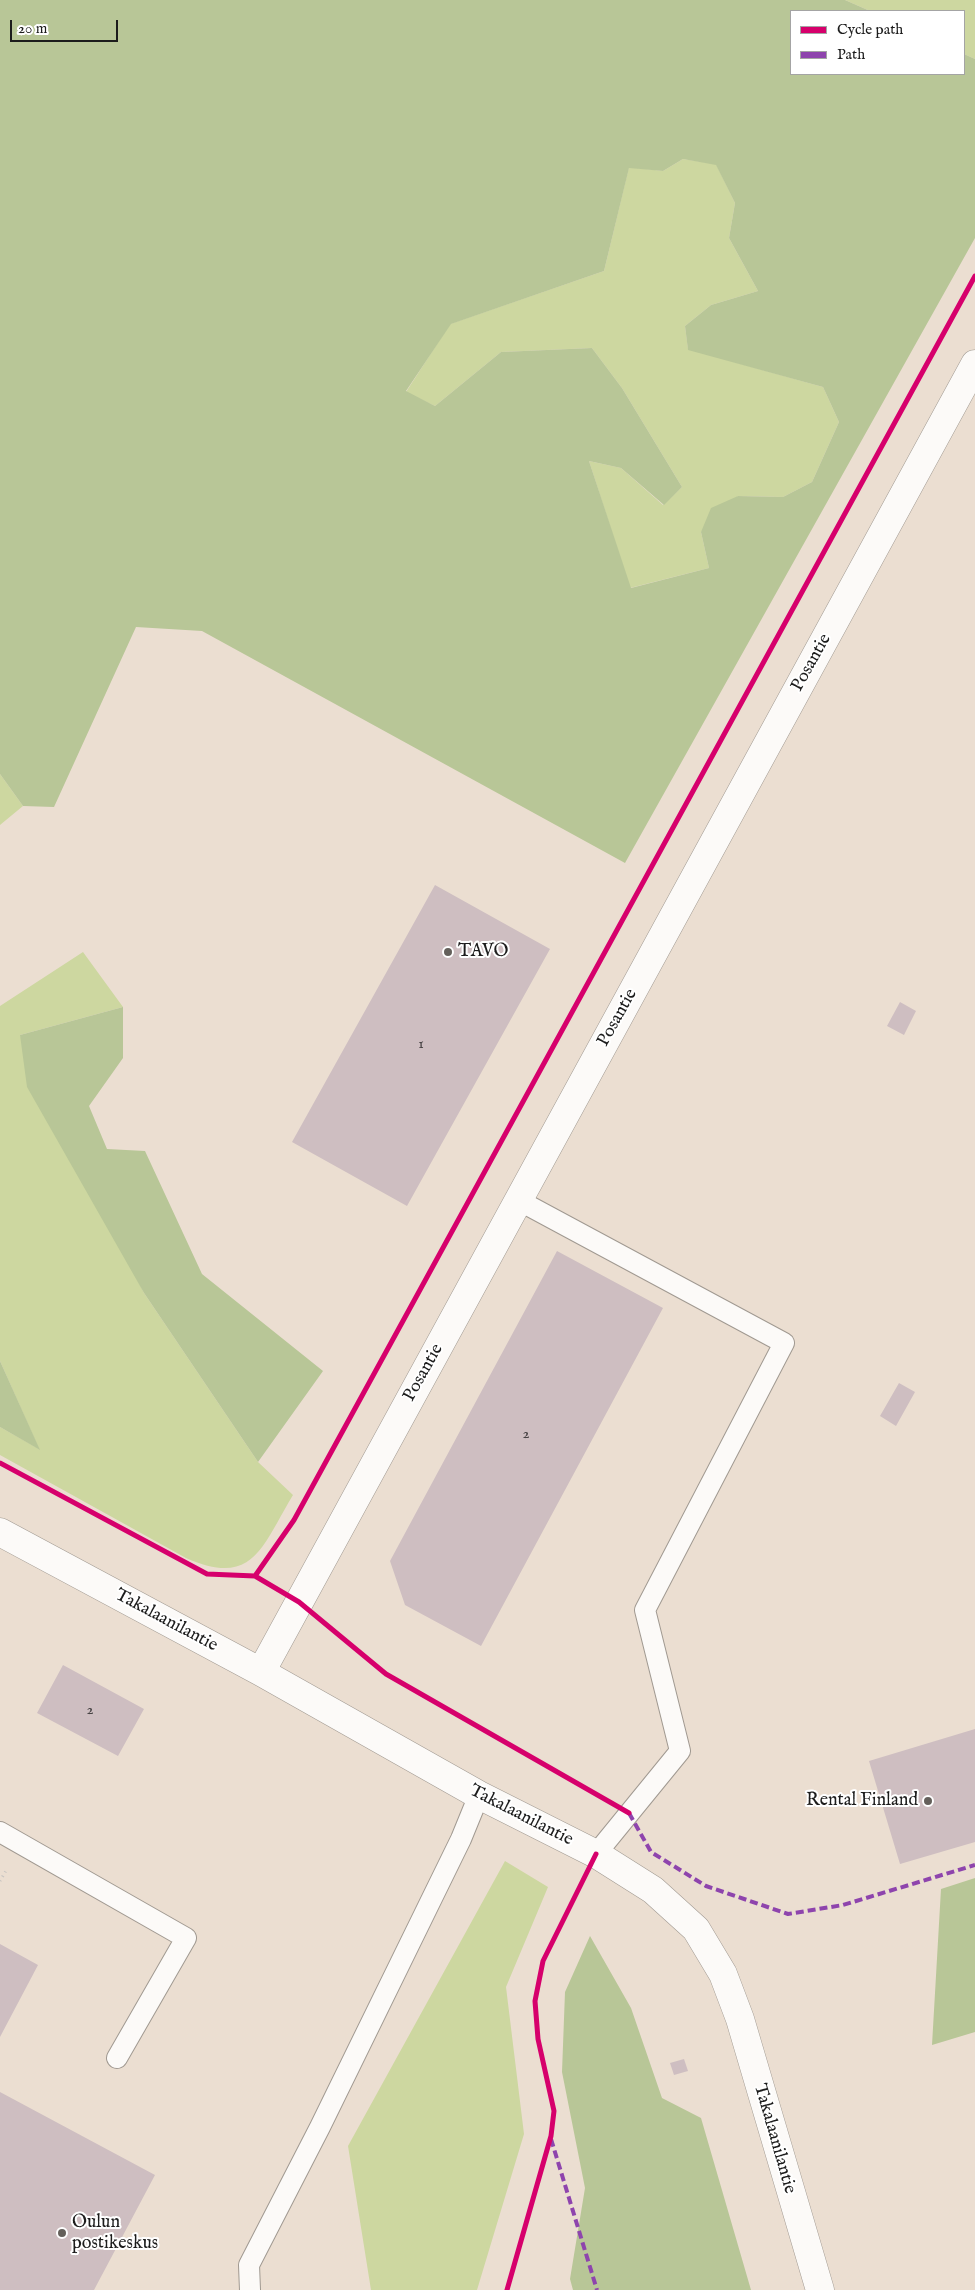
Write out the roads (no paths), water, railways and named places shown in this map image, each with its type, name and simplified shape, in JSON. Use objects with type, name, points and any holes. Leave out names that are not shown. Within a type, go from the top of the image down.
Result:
[{"type":"street","name":"Posantie","points":[[261,1672],[975,364]]},
{"type":"street","name":"Takalaanilantie","points":[[0,1532],[261,1672],[479,1795],[596,1854],[653,1890],[696,1929],[723,1974],[740,2019],[820,2290]]},
{"type":"lane","points":[[518,1200],[784,1343],[645,1610],[680,1751],[596,1854]]},
{"type":"lane","points":[[250,2290],[249,2265],[320,2127],[461,1839],[479,1795]]},
{"type":"lane","points":[[0,1832],[186,1938],[117,2058]]},
{"type":"place","name":"TAVO","points":[[448,952]]},
{"type":"place","name":"Rental Finland","points":[[928,1801]]},
{"type":"place","name":"Oulun postikeskus","points":[[62,2233]]}]
